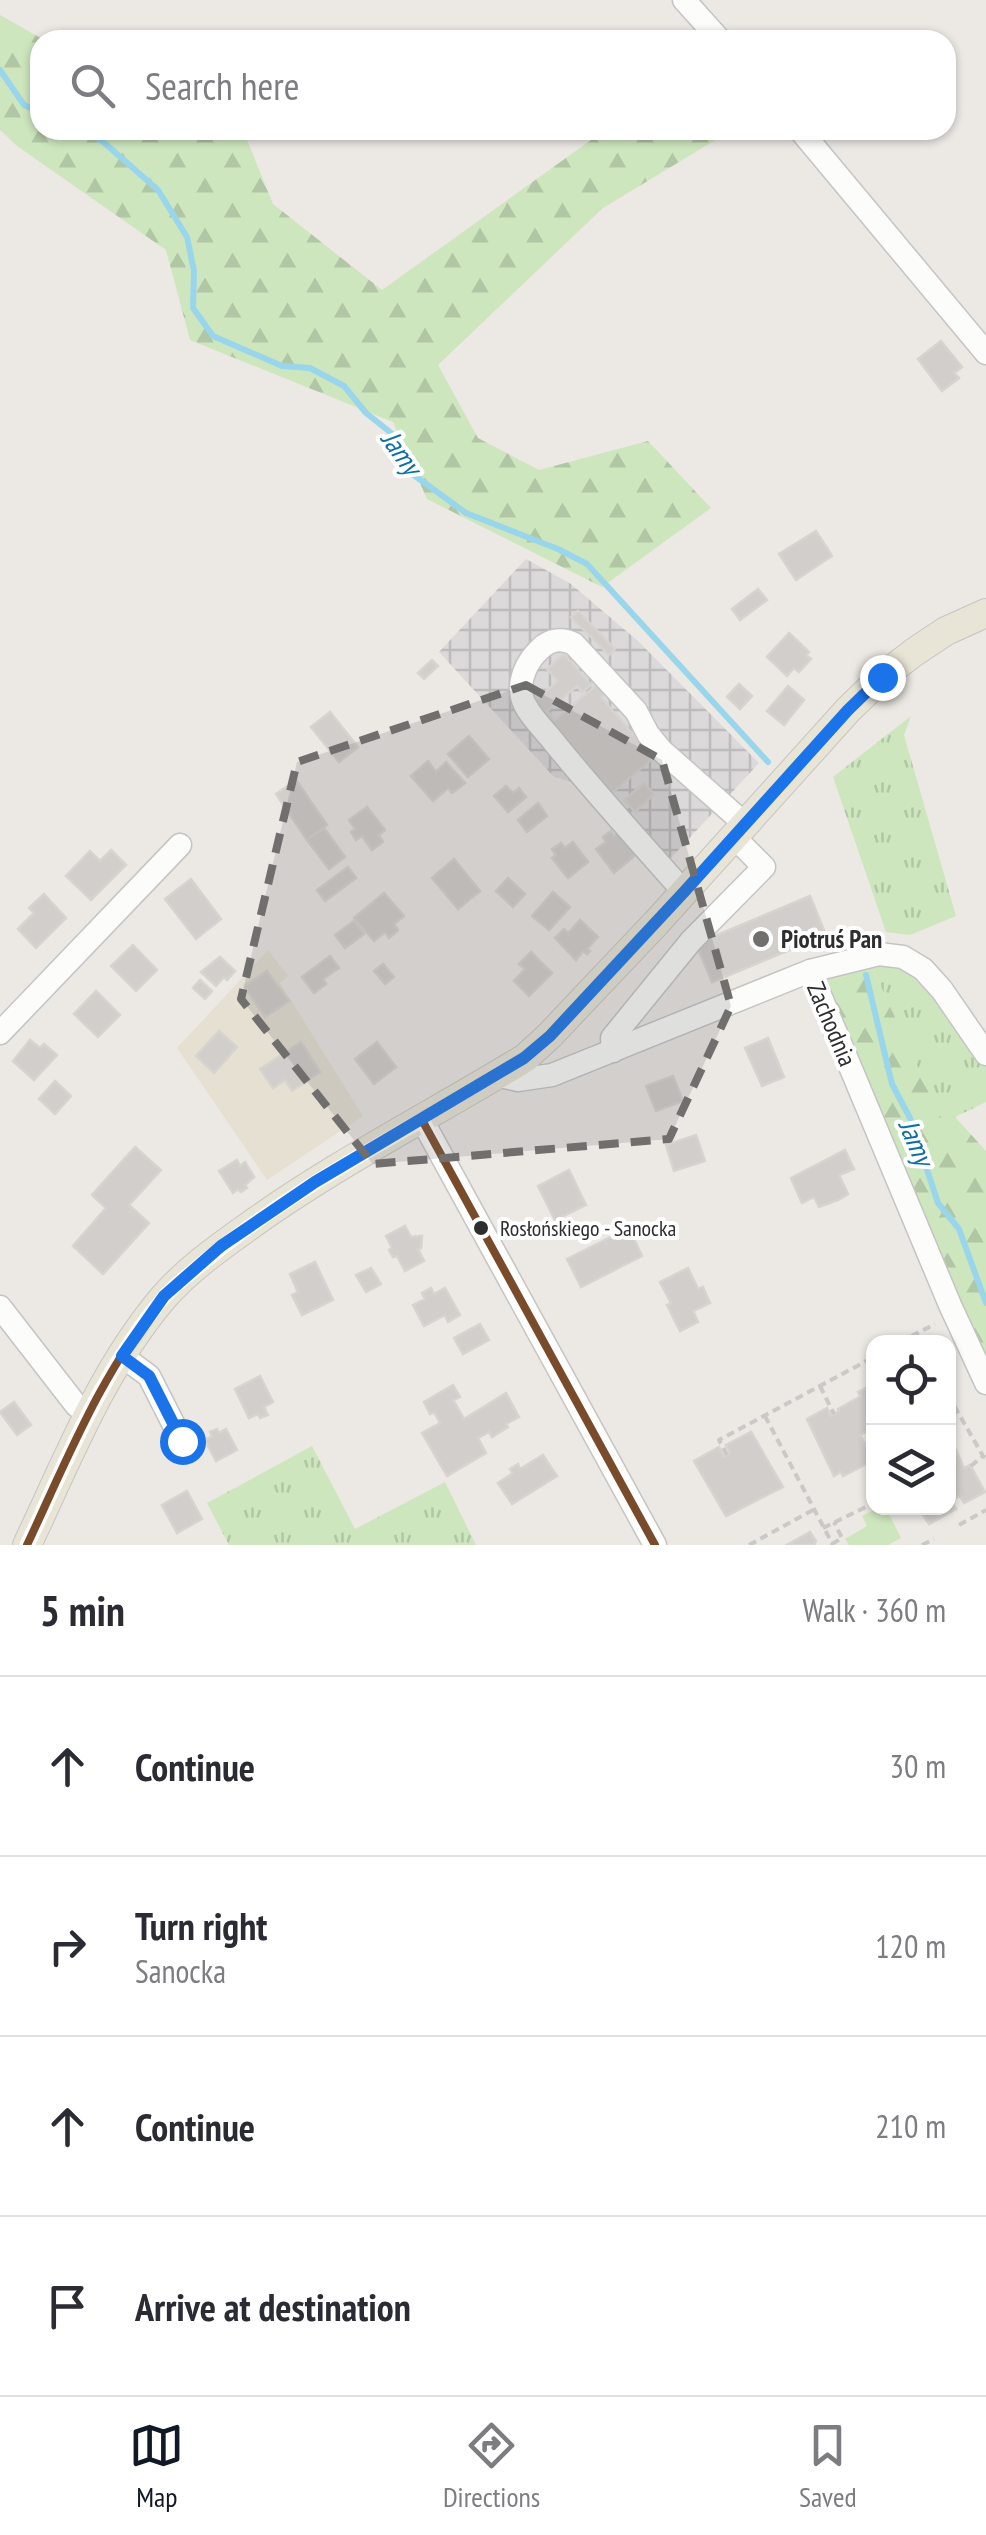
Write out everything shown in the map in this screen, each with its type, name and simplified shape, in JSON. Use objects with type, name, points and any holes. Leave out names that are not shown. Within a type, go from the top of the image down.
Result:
[{"type":"main road","points":[[28,1545],[122,1356],[164,1296],[221,1246],[315,1182],[524,1058],[550,1036],[882,677],[946,632],[986,613]]},
{"type":"street","points":[[684,0],[711,30]]},
{"type":"street","points":[[808,140],[986,353]]},
{"type":"street","points":[[613,1050],[612,1038],[691,942],[764,867],[740,830],[661,750],[636,711],[574,644],[567,640],[552,641],[540,648],[525,668],[523,701],[578,772],[684,892]]},
{"type":"street","points":[[0,1033],[180,845]]},
{"type":"street","points":[[810,971],[879,954],[903,958],[923,969],[942,990],[986,1054]]},
{"type":"street","name":"Zachodnia","points":[[496,1076],[518,1080],[552,1075],[810,971],[986,1383]]},
{"type":"street","points":[[422,1120],[655,1545]]},
{"type":"street","points":[[0,1307],[76,1405],[90,1415]]},
{"type":"street","points":[[122,1356],[149,1376],[182,1441]]},
{"type":"path","points":[[727,1455],[719,1440],[866,1360]]},
{"type":"path","points":[[820,1386],[834,1414]]},
{"type":"path","points":[[956,1410],[984,1457],[970,1466]]},
{"type":"path","points":[[765,1416],[832,1544],[842,1538],[834,1522]]},
{"type":"path","points":[[749,1545],[814,1510]]},
{"type":"path","points":[[823,1528],[866,1510]]},
{"type":"path","points":[[959,1525],[986,1510]]},
{"type":"path","points":[[922,1545],[934,1539]]},
{"type":"highlighted area","points":[[526,685],[662,760],[731,1006],[669,1139],[373,1164],[241,999],[297,762]]},
{"type":"shaded area","points":[[526,559],[571,584],[638,641],[759,763],[658,872],[580,784],[554,777],[439,652]]},
{"type":"shaded area","points":[[268,950],[288,976],[280,983],[363,1116],[267,1180],[177,1048]]},
{"type":"green space","points":[[0,15],[30,32],[30,140],[247,140],[273,204],[382,290],[591,140],[715,140],[603,208],[438,365],[478,438],[539,470],[648,441],[711,508],[602,587],[427,499],[393,422],[190,340],[166,250],[17,146],[0,130]]},
{"type":"green space","points":[[911,716],[904,735],[956,916],[910,935],[886,932],[833,777]]},
{"type":"green space","points":[[886,961],[925,979],[986,1066],[986,1102],[943,1123],[872,967],[826,983],[827,978]]},
{"type":"green space","points":[[872,967],[943,1122],[955,1117],[986,1151],[986,1365],[826,983]]},
{"type":"green space","points":[[312,1446],[355,1529],[445,1482],[476,1545],[229,1545],[207,1503]]},
{"type":"green space","points":[[890,1515],[901,1538],[888,1545],[849,1545],[845,1539],[867,1526],[862,1516]]},
{"type":"building","points":[[941,341],[962,367],[954,373],[959,378],[942,391],[918,359]]},
{"type":"building","points":[[816,531],[832,556],[796,580],[779,554]]},
{"type":"building","points":[[758,589],[767,600],[740,620],[732,609]]},
{"type":"building","points":[[578,611],[615,649],[609,655],[571,617]]},
{"type":"building","points":[[789,633],[811,659],[799,672],[794,668],[787,676],[767,657]]},
{"type":"building","points":[[564,654],[591,685],[582,692],[577,686],[547,711],[555,720],[599,683],[607,692],[601,697],[653,758],[610,795],[531,704],[558,681],[547,669]]},
{"type":"building","points":[[432,660],[438,666],[424,679],[418,673]]},
{"type":"building","points":[[739,684],[752,696],[740,709],[727,697]]},
{"type":"building","points":[[788,686],[804,700],[784,725],[767,711]]},
{"type":"building","points":[[330,712],[358,747],[339,762],[311,727]]},
{"type":"building","points":[[469,736],[489,759],[468,777],[448,754]]},
{"type":"building","points":[[428,761],[436,772],[446,762],[465,783],[452,793],[448,788],[433,801],[411,776]]},
{"type":"building","points":[[296,780],[327,825],[307,840],[276,794]]},
{"type":"building","points":[[644,783],[654,794],[635,812],[624,800]]},
{"type":"building","points":[[506,786],[513,793],[519,788],[526,797],[508,812],[494,796]]},
{"type":"building","points":[[538,803],[547,816],[527,832],[518,820]]},
{"type":"building","points":[[367,807],[385,830],[379,835],[383,842],[372,850],[362,836],[356,840],[349,820]]},
{"type":"building","points":[[324,828],[345,857],[329,869],[307,840]]},
{"type":"building","points":[[622,830],[639,852],[614,873],[596,849],[606,842],[603,837],[611,831],[614,836]]},
{"type":"building","points":[[573,842],[588,862],[568,878],[552,858],[556,855],[552,849],[561,843],[565,848]]},
{"type":"building","points":[[111,850],[126,865],[91,900],[66,876],[90,851],[100,861]]},
{"type":"building","points":[[454,859],[480,891],[458,909],[432,878]]},
{"type":"building","points":[[348,867],[356,878],[325,901],[317,890]]},
{"type":"building","points":[[508,878],[525,894],[513,907],[496,891]]},
{"type":"building","points":[[191,879],[221,919],[196,939],[165,899]]},
{"type":"building","points":[[553,892],[570,907],[549,930],[532,916]]},
{"type":"building","points":[[384,893],[404,916],[394,924],[398,930],[389,938],[385,932],[374,941],[354,918]]},
{"type":"building","points":[[44,894],[66,918],[36,948],[18,929],[34,913],[29,908]]},
{"type":"building","name":"Piotruś Pan","points":[[810,896],[826,935],[712,982],[696,944]]},
{"type":"building","points":[[580,920],[598,937],[587,949],[590,951],[583,951],[576,960],[555,938],[564,929],[568,933]]},
{"type":"building","points":[[354,921],[364,934],[345,948],[335,935]]},
{"type":"building","points":[[133,945],[157,970],[136,991],[111,966]]},
{"type":"building","points":[[531,952],[552,973],[529,996],[514,981],[525,969],[519,964]]},
{"type":"building","points":[[330,956],[339,968],[323,979],[326,984],[314,993],[302,977]]},
{"type":"building","points":[[220,957],[235,971],[216,986],[201,972]]},
{"type":"building","points":[[383,964],[394,977],[385,984],[374,971]]},
{"type":"building","points":[[267,971],[289,1001],[265,1017],[244,986]]},
{"type":"building","points":[[200,980],[212,991],[205,999],[193,988]]},
{"type":"building","points":[[96,991],[120,1015],[98,1037],[74,1014]]},
{"type":"building","points":[[219,1031],[237,1047],[214,1073],[196,1056]]},
{"type":"building","points":[[768,1038],[784,1077],[762,1086],[745,1048]]},
{"type":"building","points":[[30,1040],[40,1048],[44,1044],[57,1055],[34,1080],[13,1061]]},
{"type":"building","points":[[301,1042],[320,1072],[292,1091],[285,1080],[273,1088],[260,1069]]},
{"type":"building","points":[[377,1042],[396,1067],[374,1084],[355,1059]]},
{"type":"building","points":[[673,1076],[683,1101],[656,1111],[646,1086]]},
{"type":"building","points":[[55,1081],[71,1096],[55,1114],[39,1099]]},
{"type":"building","points":[[696,1135],[705,1161],[674,1171],[666,1145]]},
{"type":"building","points":[[135,1147],[161,1170],[129,1205],[149,1223],[103,1274],[73,1246],[106,1208],[92,1195]]},
{"type":"building","points":[[845,1150],[854,1169],[839,1175],[848,1194],[819,1207],[814,1197],[802,1203],[791,1178]]},
{"type":"building","points":[[237,1160],[240,1166],[245,1162],[254,1177],[245,1185],[247,1188],[233,1193],[219,1171]]},
{"type":"building","points":[[569,1170],[586,1205],[555,1220],[538,1186]]},
{"type":"building","points":[[405,1226],[411,1237],[422,1236],[418,1249],[424,1261],[405,1271],[389,1250],[392,1248],[386,1236]]},
{"type":"building","points":[[629,1228],[642,1256],[581,1287],[567,1259]]},
{"type":"building","points":[[315,1262],[333,1300],[302,1315],[292,1295],[298,1292],[290,1274]]},
{"type":"building","points":[[371,1268],[381,1284],[366,1292],[356,1275]]},
{"type":"building","points":[[688,1268],[710,1303],[693,1311],[698,1322],[680,1331],[660,1282]]},
{"type":"building","points":[[431,1288],[434,1294],[445,1288],[460,1315],[448,1322],[445,1315],[424,1326],[413,1305],[425,1299],[422,1293]]},
{"type":"building","points":[[480,1324],[489,1340],[463,1354],[454,1338]]},
{"type":"building","points":[[260,1376],[273,1402],[264,1407],[268,1415],[249,1418],[235,1389]]},
{"type":"building","points":[[453,1385],[460,1397],[453,1400],[464,1419],[506,1393],[519,1417],[492,1437],[489,1432],[478,1438],[486,1453],[447,1476],[422,1433],[440,1423],[424,1402]]},
{"type":"building","points":[[866,1388],[866,1432],[860,1435],[866,1446],[866,1464],[843,1476],[841,1472],[834,1476],[807,1419],[827,1408],[831,1416],[861,1396],[858,1392]]},
{"type":"building","points":[[14,1402],[31,1425],[17,1435],[0,1412]]},
{"type":"building","points":[[217,1429],[219,1433],[226,1429],[237,1450],[216,1461],[205,1440]]},
{"type":"building","points":[[751,1432],[783,1487],[726,1516],[694,1461],[719,1447],[724,1457],[730,1453],[726,1445]]},
{"type":"building","points":[[956,1450],[964,1468],[970,1465],[985,1492],[964,1503],[960,1496],[956,1498]]},
{"type":"building","points":[[543,1455],[557,1476],[512,1504],[498,1483],[513,1473],[510,1469],[518,1464],[520,1469]]},
{"type":"building","points":[[187,1491],[202,1519],[177,1533],[162,1505]]},
{"type":"building","points":[[923,1515],[945,1515],[929,1524]]},
{"type":"building","points":[[810,1532],[816,1541],[814,1545],[787,1545]]},
{"type":"waterway","name":"Jamy","points":[[0,70],[24,105],[30,108]]},
{"type":"waterway","name":"Jamy","points":[[101,140],[158,190],[187,237],[194,271],[193,308],[213,336],[282,366],[310,368],[344,386],[366,413],[395,436],[411,473],[466,513],[587,564],[768,762]]},
{"type":"waterway","name":"Jamy","points":[[866,975],[892,1084],[910,1118],[938,1203],[959,1229],[986,1303]]},
{"type":"transit line","points":[[27,1545],[104,1385],[168,1292],[282,1204],[422,1120],[655,1545]]},
{"type":"place","name":"Piotruś Pan","points":[[761,939]]},
{"type":"place","name":"Rosłońskiego - Sanocka","points":[[481,1228]]},
{"type":"route","points":[[182,1441],[149,1376],[122,1356],[164,1296],[262,1216],[524,1058],[550,1036],[882,677]]}]
